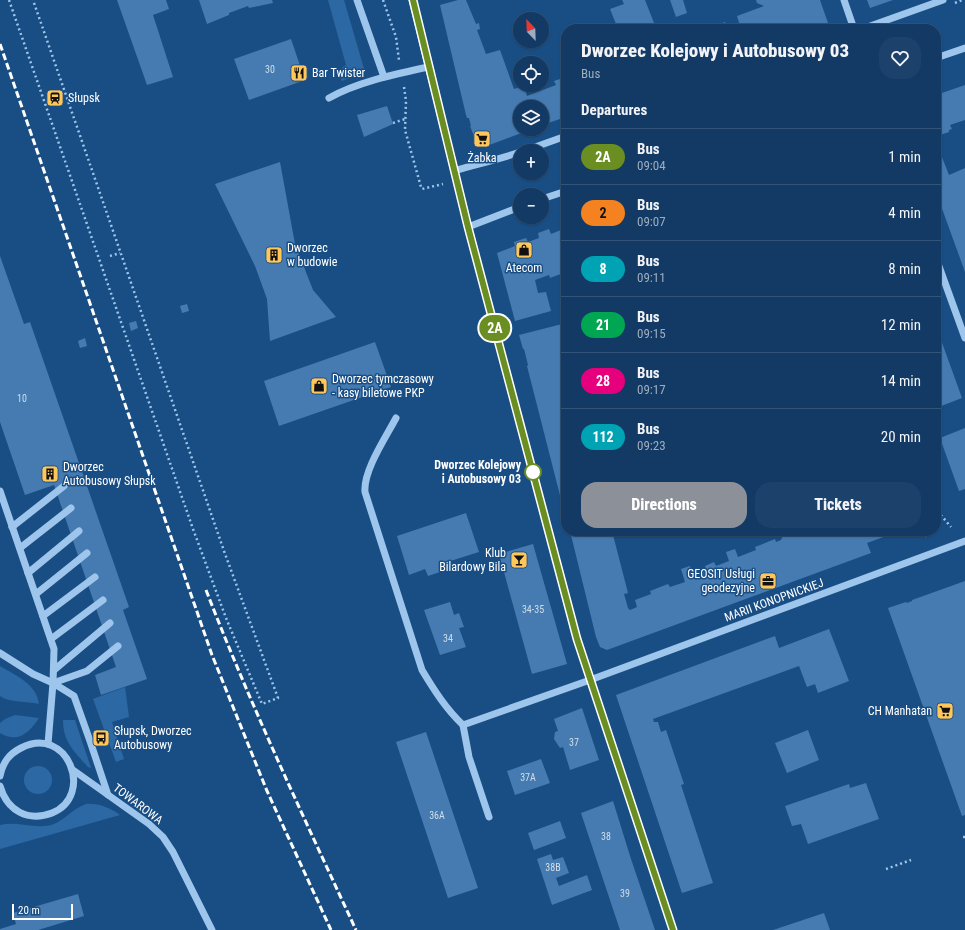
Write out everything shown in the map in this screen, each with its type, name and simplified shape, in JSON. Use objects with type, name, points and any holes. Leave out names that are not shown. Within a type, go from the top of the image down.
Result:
[{"type":"street","points":[[357,0],[384,77]]},
{"type":"street","points":[[412,0],[468,227],[577,639],[673,930]]},
{"type":"street","points":[[844,0],[852,24]]},
{"type":"street","points":[[876,24],[943,0]]},
{"type":"street","points":[[941,56],[965,48]]},
{"type":"street","points":[[329,98],[338,92],[384,77],[428,67]]},
{"type":"street","points":[[544,144],[561,138]]},
{"type":"street","points":[[454,171],[472,165],[500,160],[513,155]]},
{"type":"street","points":[[549,197],[561,193]]},
{"type":"street","points":[[468,227],[513,210]]},
{"type":"street","points":[[941,272],[965,338]]},
{"type":"street","points":[[396,418],[367,474],[364,484],[365,492],[422,670],[448,709],[463,725],[469,757],[489,817]]},
{"type":"street","points":[[12,527],[64,486]]},
{"type":"street","points":[[0,491],[54,649],[54,670],[48,744]]},
{"type":"street","points":[[20,548],[72,508]]},
{"type":"street","points":[[28,572],[80,531]]},
{"type":"street","name":"MARII KONOPNICKIEJ","points":[[463,725],[590,680],[965,541]]},
{"type":"street","points":[[36,594],[87,554]]},
{"type":"street","points":[[43,616],[95,577]]},
{"type":"street","points":[[51,639],[103,600]]},
{"type":"street","points":[[54,670],[110,623]]},
{"type":"street","points":[[53,683],[87,671],[118,646]]},
{"type":"street","points":[[0,653],[33,674],[53,683],[74,696],[108,795]]},
{"type":"street","points":[[0,776],[4,763],[15,751],[32,744],[40,743],[48,744],[64,754],[73,770],[73,783],[68,800],[56,811],[44,815],[27,815],[16,811],[3,802],[0,786]]},
{"type":"street","name":"TOWAROWA","points":[[73,770],[149,824],[162,837],[173,852],[212,930]]},
{"type":"path","points":[[9,0],[193,529],[224,613],[262,704],[278,698],[238,592],[33,0]]},
{"type":"path","points":[[383,0],[396,37],[400,64]]},
{"type":"path","points":[[404,84],[406,101],[404,119],[406,138],[421,187],[422,189],[426,188]]},
{"type":"path","points":[[393,123],[404,119]]},
{"type":"path","points":[[110,256],[120,253]]},
{"type":"path","points":[[941,515],[951,527]]},
{"type":"path","points":[[886,869],[911,860]]},
{"type":"shaded area","points":[[328,0],[344,0],[365,72],[342,81],[340,72],[346,65]]},
{"type":"shaded area","points":[[0,666],[30,686],[37,697],[39,704],[8,700],[0,696]]},
{"type":"shaded area","points":[[125,687],[129,717],[112,722],[124,759],[116,762],[93,699]]},
{"type":"shaded area","points":[[15,715],[39,718],[32,728],[18,737],[6,736],[0,733],[0,723]]},
{"type":"shaded area","points":[[63,720],[75,720],[91,768],[88,767],[70,746],[65,734]]},
{"type":"shaded area","points":[[38,766],[44,767],[48,770],[51,774],[51,786],[48,790],[44,793],[38,794],[32,793],[28,790],[25,786],[24,780],[25,774],[28,770],[32,767]]},
{"type":"shaded area","points":[[86,804],[104,806],[120,815],[0,849],[0,825],[51,825],[60,821],[76,809]]},
{"type":"building","points":[[117,0],[166,0],[169,9],[153,15],[173,77],[147,85]]},
{"type":"building","points":[[199,0],[272,0],[273,3],[249,8],[248,6],[229,13],[229,15],[207,24]]},
{"type":"building","points":[[458,0],[466,0],[476,24],[479,23],[480,29],[477,30],[486,54],[500,50],[513,86],[513,92],[526,92],[527,96],[538,92],[549,92],[549,88],[556,85],[554,81],[561,79],[561,119],[549,123],[549,100],[513,100],[513,136],[484,147],[477,144],[470,126],[469,118],[467,118],[440,5]]},
{"type":"building","points":[[622,0],[645,0],[654,24],[616,24],[610,9],[624,4]]},
{"type":"building","points":[[670,0],[683,0],[687,13],[676,17]]},
{"type":"building","points":[[756,0],[820,0],[828,23],[739,24],[737,16],[764,6],[757,3]]},
{"type":"building","points":[[867,0],[893,0],[870,8]]},
{"type":"building","points":[[291,39],[305,80],[249,100],[234,59]]},
{"type":"building","points":[[965,85],[965,120],[950,125],[952,129],[949,130],[949,132],[941,135],[941,93]]},
{"type":"building","points":[[387,106],[393,124],[364,137],[357,115]]},
{"type":"building","points":[[941,155],[949,175],[965,168],[965,272],[941,206]]},
{"type":"building","name":"Dworzec w budowie","points":[[280,162],[295,244],[313,290],[336,317],[270,341],[267,299],[255,266],[215,184]]},
{"type":"building","points":[[549,229],[551,234],[561,230],[561,274],[550,278],[549,275],[535,280],[538,293],[546,292],[551,311],[515,321],[497,253],[515,246],[514,242],[526,238],[528,242],[539,238],[538,233]]},
{"type":"building","name":"Dworzec Autobusowy Słupsk","points":[[0,256],[24,324],[30,322],[129,607],[123,610],[147,679],[101,695],[95,675],[116,667],[54,485],[25,495],[0,422]]},
{"type":"building","points":[[187,304],[189,311],[182,313],[180,306]]},
{"type":"building","points":[[136,321],[138,328],[131,331],[129,323]]},
{"type":"building","points":[[561,324],[561,499],[524,349],[519,335]]},
{"type":"building","points":[[85,338],[87,346],[80,348],[78,341]]},
{"type":"building","points":[[941,340],[962,398],[941,406]]},
{"type":"building","points":[[375,342],[391,387],[279,426],[264,381]]},
{"type":"building","points":[[965,428],[965,489],[959,491],[941,438]]},
{"type":"building","points":[[466,513],[479,552],[444,563],[446,570],[428,576],[425,569],[409,575],[397,536]]},
{"type":"building","points":[[571,536],[613,536],[628,593],[624,594],[630,610],[637,607],[635,600],[651,594],[650,591],[668,584],[670,587],[685,582],[681,569],[690,566],[693,574],[706,569],[705,566],[714,562],[716,566],[729,561],[726,552],[735,549],[738,557],[756,550],[755,547],[775,539],[776,542],[781,540],[783,536],[886,536],[867,543],[871,553],[607,650],[600,647],[596,637]]},
{"type":"building","points":[[533,544],[567,664],[532,674],[499,554]]},
{"type":"building","name":"CH Manhatan","points":[[965,581],[965,815],[962,816],[888,608],[906,602],[907,603]]},
{"type":"building","points":[[450,602],[454,615],[459,613],[464,627],[459,628],[466,647],[440,655],[424,610]]},
{"type":"building","points":[[829,629],[849,681],[818,693],[815,684],[807,687],[799,666],[653,719],[654,722],[658,722],[661,732],[666,730],[684,784],[681,785],[713,883],[682,893],[616,695],[775,636],[779,648]]},
{"type":"building","points":[[582,708],[599,760],[570,770],[563,747],[560,748],[554,739],[555,732],[558,731],[554,719]]},
{"type":"building","points":[[808,730],[819,760],[787,773],[775,743]]},
{"type":"building","points":[[426,732],[478,888],[448,898],[396,742]]},
{"type":"building","points":[[541,759],[550,783],[515,795],[507,771]]},
{"type":"building","points":[[866,783],[879,819],[808,844],[801,824],[792,826],[785,806],[849,784],[850,788]]},
{"type":"building","points":[[613,801],[655,930],[620,930],[581,813]]},
{"type":"building","points":[[560,821],[566,838],[534,850],[528,833]]},
{"type":"building","points":[[551,854],[553,860],[563,857],[569,873],[556,878],[559,886],[587,875],[592,890],[552,905],[537,859]]},
{"type":"building","points":[[78,894],[84,916],[38,930],[0,930],[16,924],[13,913]]},
{"type":"building","points":[[824,913],[830,930],[773,930]]},
{"type":"railway","points":[[0,44],[212,655],[267,791],[331,930]]},
{"type":"railway","points":[[206,590],[241,676],[356,930]]},
{"type":"bus line","name":"2A","points":[[413,0],[468,227],[577,639],[673,930]]},
{"type":"place","name":"Bar Twister","points":[[299,73]]},
{"type":"place","name":"Słupsk","points":[[55,98]]},
{"type":"place","name":"Żabka","points":[[482,139]]},
{"type":"place","name":"Atecom","points":[[524,250]]},
{"type":"place","name":"Dworzec w budowie","points":[[274,255]]},
{"type":"place","name":"Dworzec tymczasowy - kasy biletowe PKP","points":[[319,386]]},
{"type":"place","name":"Dworzec Kolejowy i Autobusowy 03","points":[[533,472]]},
{"type":"place","name":"Dworzec Autobusowy Słupsk","points":[[50,474]]},
{"type":"place","name":"Klub Bilardowy Bila","points":[[519,560]]},
{"type":"place","name":"GEOSIT Usługi geodezyjne","points":[[768,581]]},
{"type":"place","name":"CH Manhatan","points":[[945,711]]},
{"type":"place","name":"Słupsk, Dworzec Autobusowy","points":[[101,738]]}]
